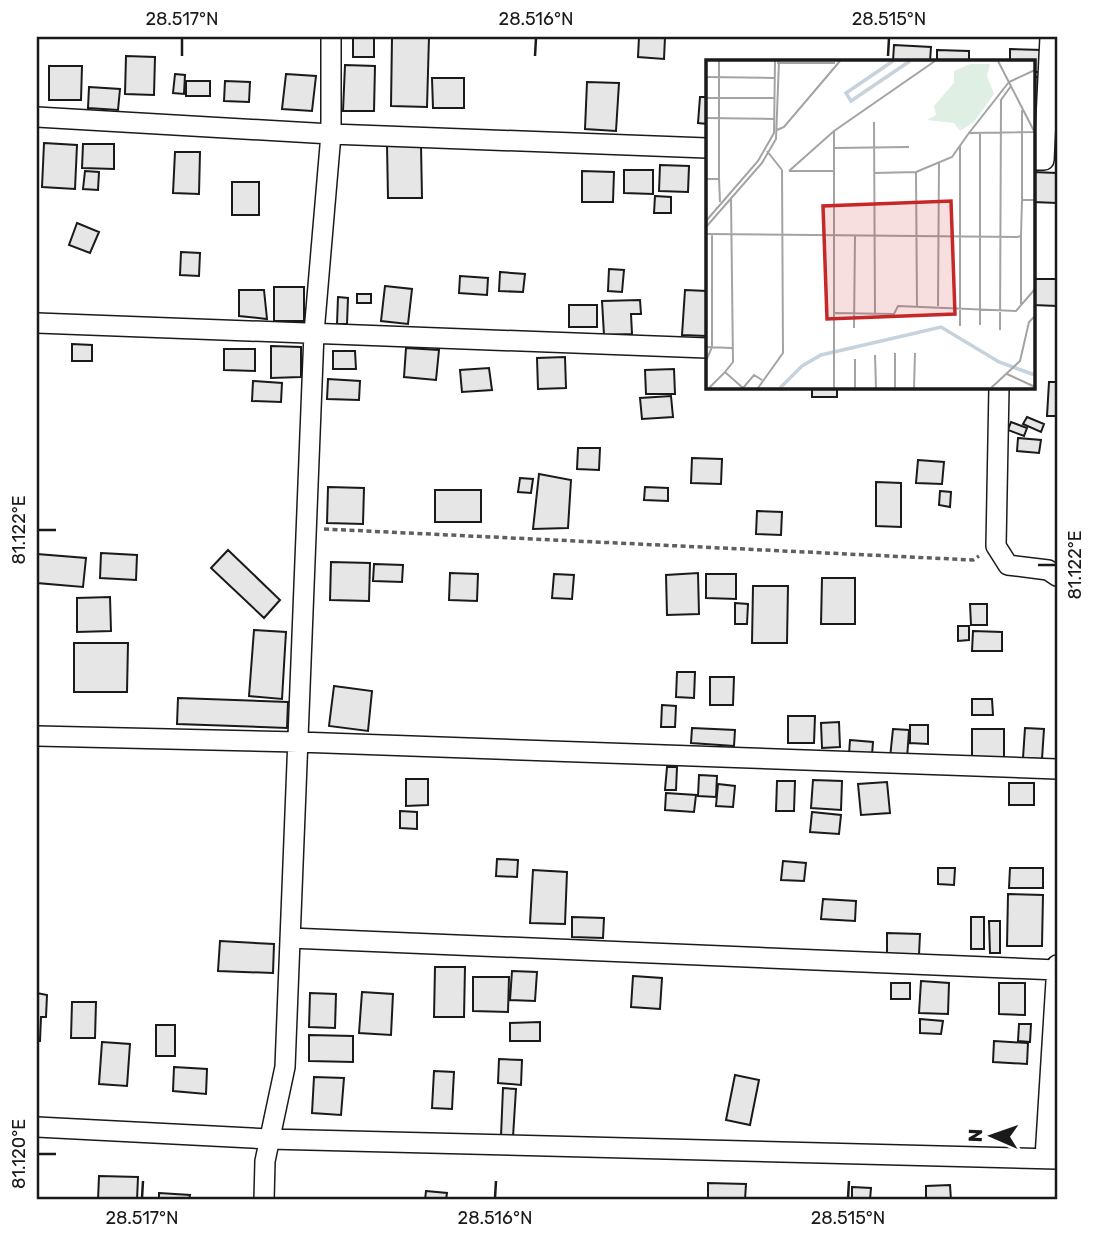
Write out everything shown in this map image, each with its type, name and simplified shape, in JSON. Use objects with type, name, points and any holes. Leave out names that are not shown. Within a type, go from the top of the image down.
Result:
[{"type":"street","points":[[264,1200],[265,1161],[285,1067],[314,333],[331,134],[331,37]]},
{"type":"street","points":[[1045,160],[1050,37]]},
{"type":"street","points":[[37,117],[331,134],[706,148]]},
{"type":"street","points":[[37,323],[706,348]]},
{"type":"street","points":[[999,388],[996,545],[1008,565],[1048,570],[1057,576]]},
{"type":"street","points":[[37,736],[298,742],[1057,769]]},
{"type":"street","points":[[37,1127],[269,1139],[1051,1158],[1057,968],[290,938]]},
{"type":"path","points":[[306,528],[973,560],[996,545]]},
{"type":"building","points":[[353,37],[374,37],[374,57],[353,57]]},
{"type":"building","points":[[392,37],[429,37],[427,107],[391,106]]},
{"type":"building","points":[[639,37],[665,37],[664,59],[638,57]]},
{"type":"building","points":[[894,45],[931,47],[930,60],[893,60]]},
{"type":"building","points":[[1010,49],[1042,50],[1041,72],[1034,72],[1034,60],[1010,60]]},
{"type":"building","points":[[937,50],[969,51],[969,60],[937,60]]},
{"type":"building","points":[[126,56],[155,57],[154,95],[125,94]]},
{"type":"building","points":[[345,65],[375,66],[374,111],[343,111]]},
{"type":"building","points":[[49,66],[82,66],[81,100],[49,100]]},
{"type":"building","points":[[175,74],[185,75],[184,94],[173,93]]},
{"type":"building","points":[[286,74],[316,76],[312,111],[282,109]]},
{"type":"building","points":[[1034,77],[1041,77],[1040,137],[1034,137]]},
{"type":"building","points":[[432,78],[464,78],[464,108],[433,108]]},
{"type":"building","points":[[186,81],[210,81],[210,96],[186,96]]},
{"type":"building","points":[[225,81],[250,82],[249,102],[224,101]]},
{"type":"building","points":[[587,82],[619,83],[616,131],[585,129]]},
{"type":"building","points":[[89,87],[120,89],[118,110],[88,108]]},
{"type":"building","points":[[700,97],[706,97],[706,124],[698,123]]},
{"type":"building","points":[[44,143],[77,145],[75,189],[42,187]]},
{"type":"building","points":[[83,144],[114,144],[114,169],[82,168]]},
{"type":"building","points":[[387,145],[421,145],[422,198],[388,198]]},
{"type":"building","points":[[175,152],[200,152],[199,194],[173,193]]},
{"type":"building","points":[[660,165],[689,166],[688,192],[659,191]]},
{"type":"building","points":[[624,170],[653,170],[653,194],[624,193]]},
{"type":"building","points":[[85,171],[99,172],[98,190],[83,189]]},
{"type":"building","points":[[582,171],[614,172],[613,202],[582,202]]},
{"type":"building","points":[[1034,172],[1057,173],[1057,203],[1034,202]]},
{"type":"building","points":[[232,182],[259,182],[259,215],[232,215]]},
{"type":"building","points":[[655,196],[671,197],[671,213],[654,213]]},
{"type":"building","points":[[77,223],[99,232],[90,253],[69,245]]},
{"type":"building","points":[[181,252],[200,253],[199,276],[180,275]]},
{"type":"building","points":[[609,269],[624,270],[622,292],[608,291]]},
{"type":"building","points":[[500,272],[525,274],[523,292],[499,291]]},
{"type":"building","points":[[460,276],[488,278],[487,295],[459,293]]},
{"type":"building","points":[[1034,279],[1057,279],[1057,306],[1034,305]]},
{"type":"building","points":[[385,286],[412,289],[408,324],[381,321]]},
{"type":"building","points":[[274,287],[304,287],[304,321],[274,321]]},
{"type":"building","points":[[239,290],[264,290],[267,319],[239,316]]},
{"type":"building","points":[[685,290],[706,291],[706,336],[682,335]]},
{"type":"building","points":[[357,294],[371,294],[371,303],[357,303]]},
{"type":"building","points":[[338,297],[348,298],[347,324],[337,324]]},
{"type":"building","points":[[640,300],[641,314],[631,314],[632,334],[604,335],[602,301]]},
{"type":"building","points":[[569,305],[597,305],[597,327],[569,327]]},
{"type":"building","points":[[72,344],[92,345],[92,361],[72,361]]},
{"type":"building","points":[[271,346],[301,347],[301,377],[271,378]]},
{"type":"building","points":[[406,348],[439,350],[436,380],[404,377]]},
{"type":"building","points":[[224,349],[255,349],[255,371],[224,370]]},
{"type":"building","points":[[333,351],[355,351],[356,369],[333,369]]},
{"type":"building","points":[[565,357],[566,388],[538,389],[537,358]]},
{"type":"building","points":[[489,368],[492,390],[462,392],[460,370]]},
{"type":"building","points":[[674,369],[675,394],[646,394],[645,370]]},
{"type":"building","points":[[328,379],[360,381],[359,400],[327,399]]},
{"type":"building","points":[[253,381],[282,383],[281,402],[252,401]]},
{"type":"building","points":[[1049,382],[1057,382],[1057,416],[1047,416]]},
{"type":"building","points":[[812,388],[837,388],[837,397],[812,397]]},
{"type":"building","points":[[671,396],[673,417],[642,419],[640,398]]},
{"type":"building","points":[[1027,417],[1044,424],[1041,432],[1023,424]]},
{"type":"building","points":[[1011,422],[1027,428],[1024,436],[1008,430]]},
{"type":"building","points":[[1018,438],[1041,440],[1039,453],[1017,451]]},
{"type":"building","points":[[578,448],[600,448],[599,470],[577,469]]},
{"type":"building","points":[[692,458],[722,459],[721,484],[691,483]]},
{"type":"building","points":[[918,460],[944,462],[942,484],[916,483]]},
{"type":"building","points":[[539,474],[571,480],[568,528],[533,529]]},
{"type":"building","points":[[520,478],[533,479],[531,493],[518,492]]},
{"type":"building","points":[[876,482],[901,483],[901,527],[876,526]]},
{"type":"building","points":[[328,487],[364,488],[363,524],[327,523]]},
{"type":"building","points":[[645,487],[668,488],[668,501],[644,500]]},
{"type":"building","points":[[435,490],[481,490],[481,522],[435,522]]},
{"type":"building","points":[[940,491],[951,492],[950,507],[939,505]]},
{"type":"building","points":[[757,511],[782,512],[781,535],[756,534]]},
{"type":"building","points":[[228,550],[280,600],[264,618],[211,568]]},
{"type":"building","points":[[101,553],[137,555],[136,580],[100,578]]},
{"type":"building","points":[[37,554],[86,558],[83,587],[37,583]]},
{"type":"building","points":[[331,562],[370,563],[369,601],[330,600]]},
{"type":"building","points":[[374,564],[403,565],[402,582],[373,581]]},
{"type":"building","points":[[450,573],[478,574],[477,601],[449,600]]},
{"type":"building","points":[[698,573],[699,614],[667,615],[666,575]]},
{"type":"building","points":[[554,574],[574,575],[572,599],[552,598]]},
{"type":"building","points":[[706,574],[736,574],[736,599],[706,598]]},
{"type":"building","points":[[822,578],[855,578],[855,624],[821,624]]},
{"type":"building","points":[[753,586],[788,586],[787,643],[752,643]]},
{"type":"building","points":[[110,597],[111,631],[77,632],[77,598]]},
{"type":"building","points":[[735,603],[748,604],[747,624],[735,624]]},
{"type":"building","points":[[970,604],[987,604],[987,625],[971,625]]},
{"type":"building","points":[[958,626],[969,626],[969,640],[958,641]]},
{"type":"building","points":[[254,630],[286,632],[282,699],[249,696]]},
{"type":"building","points":[[973,631],[1002,632],[1002,651],[972,651]]},
{"type":"building","points":[[74,643],[128,643],[127,692],[74,692]]},
{"type":"building","points":[[677,672],[695,672],[694,698],[676,697]]},
{"type":"building","points":[[710,677],[734,677],[733,705],[710,705]]},
{"type":"building","points":[[334,686],[372,691],[368,731],[329,726]]},
{"type":"building","points":[[178,698],[288,702],[287,728],[177,724]]},
{"type":"building","points":[[972,699],[992,699],[993,715],[972,715]]},
{"type":"building","points":[[662,705],[676,706],[675,727],[661,727]]},
{"type":"building","points":[[788,716],[815,716],[814,743],[788,743]]},
{"type":"building","points":[[839,722],[840,747],[822,748],[821,723]]},
{"type":"building","points":[[910,725],[928,725],[928,744],[910,743]]},
{"type":"building","points":[[692,728],[735,730],[734,746],[691,743]]},
{"type":"building","points":[[1025,728],[1044,729],[1042,759],[1023,758]]},
{"type":"building","points":[[893,729],[909,730],[907,759],[890,758]]},
{"type":"building","points":[[972,729],[1004,729],[1004,762],[972,761]]},
{"type":"building","points":[[850,740],[873,742],[872,755],[849,754]]},
{"type":"building","points":[[667,767],[677,767],[676,790],[665,790]]},
{"type":"building","points":[[699,775],[717,776],[716,797],[698,796]]},
{"type":"building","points":[[406,779],[428,779],[428,805],[406,806]]},
{"type":"building","points":[[813,780],[842,781],[841,810],[811,808]]},
{"type":"building","points":[[777,781],[795,781],[794,811],[776,811]]},
{"type":"building","points":[[887,782],[890,813],[861,815],[858,784]]},
{"type":"building","points":[[1009,783],[1034,783],[1034,805],[1009,805]]},
{"type":"building","points":[[718,784],[735,786],[733,807],[716,806]]},
{"type":"building","points":[[666,793],[696,795],[694,812],[665,810]]},
{"type":"building","points":[[400,811],[417,812],[417,829],[400,828]]},
{"type":"building","points":[[812,812],[841,815],[839,834],[810,832]]},
{"type":"building","points":[[497,859],[518,860],[517,877],[496,876]]},
{"type":"building","points":[[783,861],[806,863],[804,881],[781,880]]},
{"type":"building","points":[[938,868],[955,868],[954,885],[938,884]]},
{"type":"building","points":[[1010,868],[1043,868],[1043,888],[1009,888]]},
{"type":"building","points":[[533,870],[567,872],[565,924],[530,923]]},
{"type":"building","points":[[1008,894],[1043,895],[1042,946],[1007,946]]},
{"type":"building","points":[[823,899],[856,901],[855,921],[821,919]]},
{"type":"building","points":[[572,917],[604,918],[603,938],[572,937]]},
{"type":"building","points":[[971,917],[984,917],[984,949],[971,949]]},
{"type":"building","points":[[989,921],[1000,921],[1000,953],[990,953]]},
{"type":"building","points":[[887,933],[920,934],[919,955],[887,954]]},
{"type":"building","points":[[220,941],[274,944],[273,973],[218,971]]},
{"type":"building","points":[[435,967],[465,967],[464,1017],[434,1017]]},
{"type":"building","points":[[512,971],[537,972],[535,1001],[510,1000]]},
{"type":"building","points":[[633,976],[662,978],[660,1009],[631,1007]]},
{"type":"building","points":[[473,977],[509,977],[508,1012],[473,1011]]},
{"type":"building","points":[[921,981],[949,983],[948,1014],[919,1013]]},
{"type":"building","points":[[891,983],[910,983],[910,999],[891,999]]},
{"type":"building","points":[[999,983],[1025,983],[1025,1015],[999,1014]]},
{"type":"building","points":[[362,992],[393,994],[391,1035],[359,1033]]},
{"type":"building","points":[[37,993],[47,995],[46,1017],[41,1017],[40,1041],[37,1041]]},
{"type":"building","points":[[310,993],[336,994],[335,1028],[309,1027]]},
{"type":"building","points":[[72,1002],[96,1002],[95,1038],[71,1038]]},
{"type":"building","points":[[920,1019],[943,1021],[941,1034],[920,1033]]},
{"type":"building","points":[[540,1022],[540,1041],[510,1041],[510,1023]]},
{"type":"building","points":[[1019,1024],[1031,1024],[1030,1042],[1018,1041]]},
{"type":"building","points":[[156,1025],[175,1025],[175,1056],[156,1056]]},
{"type":"building","points":[[309,1035],[353,1036],[353,1062],[309,1061]]},
{"type":"building","points":[[994,1041],[1028,1043],[1027,1064],[993,1062]]},
{"type":"building","points":[[102,1042],[130,1044],[127,1086],[99,1084]]},
{"type":"building","points":[[499,1059],[522,1060],[521,1085],[498,1083]]},
{"type":"building","points":[[174,1067],[207,1069],[206,1094],[173,1091]]},
{"type":"building","points":[[434,1071],[454,1072],[452,1109],[432,1108]]},
{"type":"building","points":[[735,1075],[759,1080],[750,1125],[726,1120]]},
{"type":"building","points":[[314,1077],[344,1078],[341,1115],[312,1113]]},
{"type":"building","points":[[503,1088],[516,1089],[513,1137],[501,1136]]},
{"type":"building","points":[[99,1176],[138,1177],[137,1200],[98,1200]]},
{"type":"building","points":[[708,1183],[746,1184],[745,1200],[708,1200]]},
{"type":"building","points":[[950,1185],[951,1200],[926,1200],[926,1186]]},
{"type":"building","points":[[852,1187],[871,1188],[870,1200],[852,1200]]},
{"type":"building","points":[[426,1191],[447,1193],[446,1200],[425,1200]]},
{"type":"building","points":[[159,1193],[190,1195],[189,1200],[159,1200]]}]
